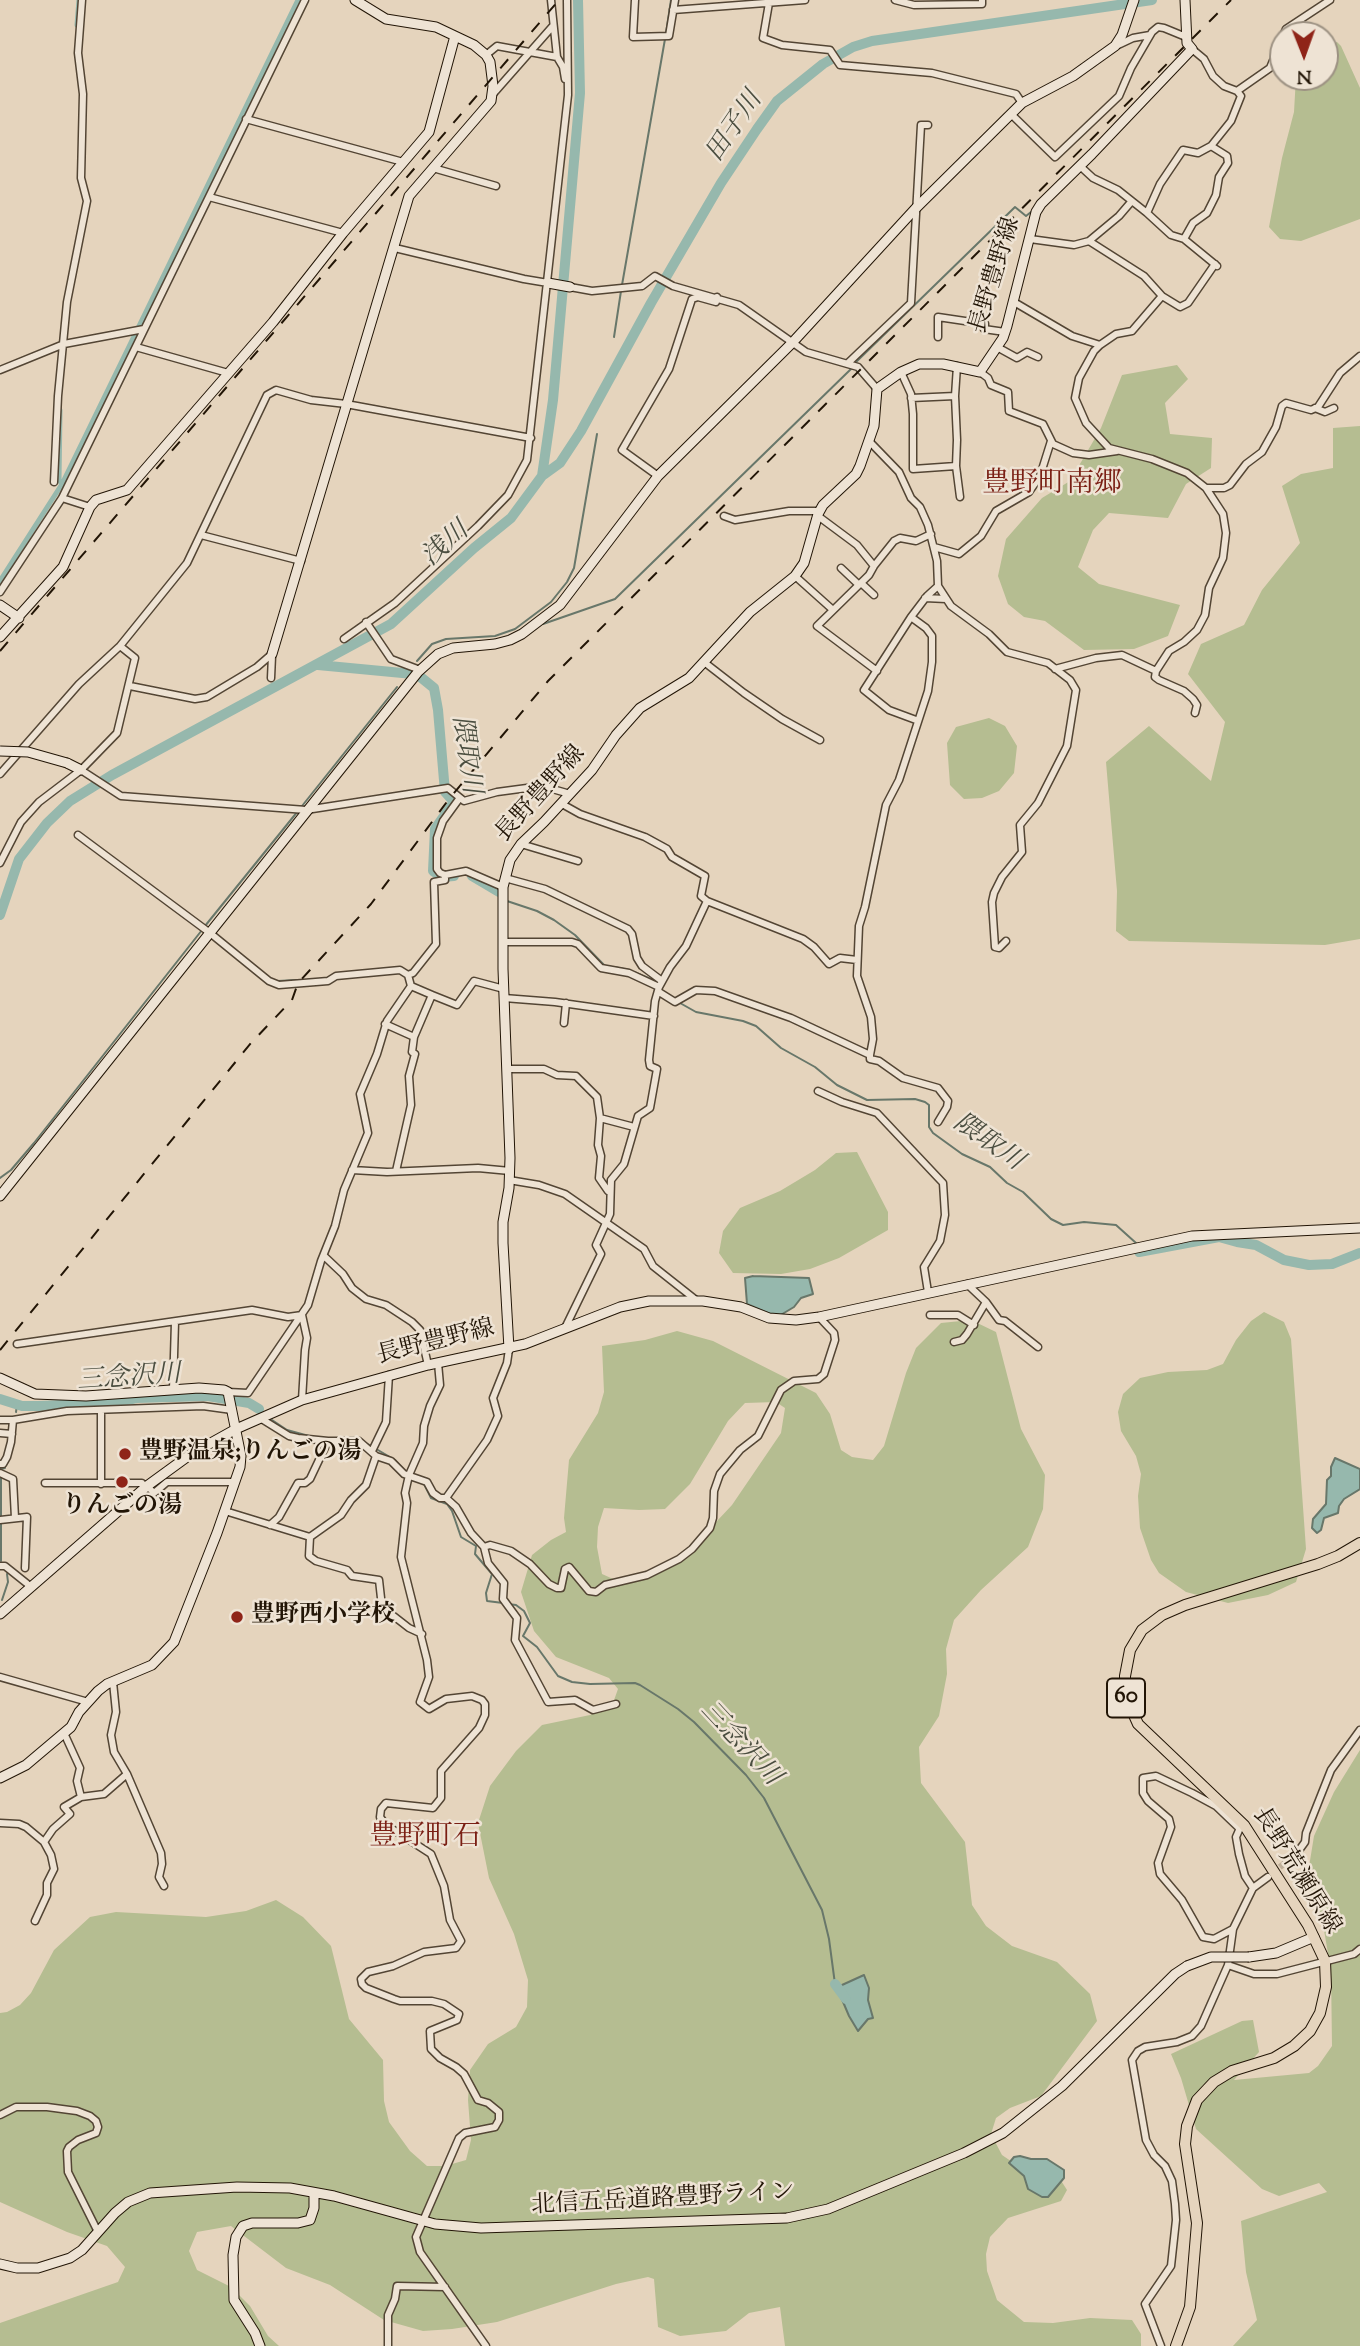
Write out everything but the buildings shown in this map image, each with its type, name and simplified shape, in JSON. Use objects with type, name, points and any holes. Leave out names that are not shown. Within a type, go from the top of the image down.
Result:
[{"type":"main road","name":"長野荒瀬原線","points":[[1176,2346],[1190,2307],[1197,2223],[1185,2144],[1187,2126],[1197,2100],[1214,2082],[1232,2071],[1274,2057],[1294,2046],[1310,2031],[1320,2013],[1326,1987],[1325,1961],[1314,1937],[1242,1827],[1138,1724],[1125,1695],[1130,1650],[1142,1630],[1162,1615],[1185,1605],[1318,1564],[1360,1543]]},
{"type":"street","points":[[54,482],[58,396],[67,302],[87,201],[81,178],[83,94],[78,53],[82,0]]},
{"type":"street","points":[[0,592],[62,498],[135,347],[139,330],[209,197],[305,0]]},
{"type":"street","points":[[271,678],[272,654],[410,196],[491,101],[492,94],[493,74],[486,55],[474,45],[436,27],[386,19],[355,0]]},
{"type":"street","points":[[551,0],[556,57],[563,67],[568,95]]},
{"type":"street","points":[[344,639],[409,590],[508,495],[524,469],[531,438],[568,95],[567,0]]},
{"type":"street","points":[[635,0],[633,37],[665,36],[675,0]]},
{"type":"street","points":[[673,10],[805,0]]},
{"type":"street","points":[[895,0],[914,5],[982,4],[982,0]]},
{"type":"street","points":[[1115,46],[1134,0]]},
{"type":"street","points":[[1147,213],[1160,184],[1183,150],[1198,153],[1211,146],[1231,121],[1241,96],[1237,90],[1224,86],[1213,76],[1204,59],[1187,43],[1185,0]]},
{"type":"street","points":[[1237,90],[1266,72],[1286,29],[1330,0]]},
{"type":"street","points":[[769,3],[763,38],[782,45],[830,50],[840,65],[932,73],[1016,94],[1023,103]]},
{"type":"street","points":[[492,94],[552,27]]},
{"type":"street","points":[[1011,114],[1055,157],[1119,96],[1131,68],[1150,35],[1158,27],[1186,37]]},
{"type":"street","points":[[0,1196],[419,671],[438,653],[453,648],[510,640],[552,612],[658,476],[792,343],[915,209],[1011,114],[1023,103],[1073,76],[1115,46],[1133,38],[1150,35]]},
{"type":"street","points":[[0,637],[63,567],[90,507],[96,500],[127,490],[273,322],[343,233],[429,132],[455,36]]},
{"type":"street","points":[[486,55],[497,46],[556,57]]},
{"type":"street","name":"長野豊野線","points":[[980,372],[1005,332],[1041,204],[1192,49]]},
{"type":"street","points":[[246,118],[402,162]]},
{"type":"street","points":[[849,363],[912,303],[921,125],[928,125]]},
{"type":"street","points":[[1184,239],[1193,223],[1207,213],[1216,195],[1219,177],[1228,163],[1227,156],[1211,146]]},
{"type":"street","points":[[1080,166],[1093,178],[1118,190],[1171,235],[1184,239],[1217,266],[1188,303],[1180,307],[1162,296],[1144,276],[1090,241]]},
{"type":"street","points":[[433,168],[496,186]]},
{"type":"street","points":[[209,197],[343,233]]},
{"type":"street","points":[[1030,239],[1073,245],[1090,241],[1131,202]]},
{"type":"street","points":[[395,248],[524,279],[592,291],[642,286],[655,276],[671,285],[739,305],[806,352],[858,367],[877,389],[911,366],[957,366],[980,372],[988,377],[991,385],[1008,392],[1009,411],[1043,424],[1053,444],[1073,453],[1089,456],[1117,452]]},
{"type":"street","points":[[1162,296],[1132,331],[1116,334],[1094,351],[1079,378],[1075,398],[1080,413],[1091,430],[1109,448],[1152,459],[1187,472],[1206,488],[1223,514],[1226,533],[1223,558],[1209,588],[1203,620],[1191,636],[1164,657],[1155,677],[1184,691],[1193,699],[1197,705],[1195,713]]},
{"type":"street","points":[[658,476],[622,450],[669,369],[692,299],[698,297],[716,302],[717,297]]},
{"type":"street","points":[[1014,302],[1072,336],[1100,345]]},
{"type":"street","points":[[938,337],[939,317],[985,324],[984,329],[1005,332]]},
{"type":"street","points":[[0,370],[64,344],[139,330]]},
{"type":"street","points":[[135,347],[228,373]]},
{"type":"street","points":[[997,347],[1017,358],[1027,352],[1038,357]]},
{"type":"street","points":[[1206,488],[1224,488],[1230,485],[1246,464],[1262,452],[1276,427],[1282,406],[1286,403],[1311,410],[1318,407],[1345,367],[1360,356]]},
{"type":"street","points":[[957,366],[956,466],[960,497]]},
{"type":"street","points":[[901,372],[911,398],[913,469]]},
{"type":"street","name":"長野豊野線","points":[[0,1614],[146,1487],[191,1454],[236,1429],[302,1400],[428,1365],[509,1349],[503,1243],[509,1175],[503,942],[504,882],[510,860],[521,844],[592,770],[616,735],[640,708],[689,678],[750,612],[795,576],[804,563],[819,514],[829,497],[856,474],[874,426],[877,389]]},
{"type":"street","points":[[0,774],[79,684],[120,646],[187,563],[267,395],[275,390],[311,400],[531,438]]},
{"type":"street","points":[[911,398],[955,396]]},
{"type":"street","points":[[1315,408],[1325,412],[1334,408]]},
{"type":"street","points":[[869,441],[899,472],[911,498],[920,507],[934,547],[938,586],[946,599],[1007,652],[1036,659],[1055,669],[1074,685],[1077,697],[1067,746],[1038,803],[1022,821],[1019,830],[1022,852],[1002,877],[992,902],[995,947],[999,948],[1006,942]]},
{"type":"street","points":[[934,547],[959,554],[981,536],[996,510],[1029,492],[1040,476],[1051,441]]},
{"type":"street","points":[[899,472],[956,466]]},
{"type":"street","points":[[62,498],[90,507]]},
{"type":"street","points":[[724,516],[735,520],[774,512],[819,514],[857,545],[874,566]]},
{"type":"street","points":[[877,671],[817,626],[860,584],[894,541],[900,538],[916,541],[931,534]]},
{"type":"street","points":[[201,535],[302,561]]},
{"type":"street","points":[[841,568],[874,595]]},
{"type":"street","points":[[795,576],[833,610]]},
{"type":"street","points":[[916,720],[889,710],[863,690],[911,617],[938,586]]},
{"type":"street","points":[[925,598],[946,599]]},
{"type":"street","points":[[0,606],[19,618]]},
{"type":"street","points":[[911,617],[932,636],[928,691],[916,720],[899,780],[886,805],[859,926],[857,976],[871,1017],[873,1039],[870,1059],[878,1061],[903,1078],[938,1088],[948,1101],[938,1122]]},
{"type":"street","points":[[367,623],[391,659],[419,671]]},
{"type":"street","points":[[0,863],[21,822],[39,802],[85,773],[117,733],[135,658],[120,646]]},
{"type":"street","points":[[130,686],[195,699],[207,698],[257,667],[272,654]]},
{"type":"street","points":[[1055,669],[1096,658],[1122,655],[1156,671]]},
{"type":"street","points":[[704,662],[753,699],[820,740]]},
{"type":"street","points":[[0,751],[28,752],[67,763],[121,796],[306,810],[444,789],[464,801],[497,792],[542,786],[570,794]]},
{"type":"street","points":[[445,876],[437,869],[436,838],[439,828],[459,799]]},
{"type":"street","points":[[562,804],[580,814],[645,837],[667,849],[672,857],[705,876],[701,895],[707,901],[803,939],[829,964],[840,958],[857,960]]},
{"type":"street","points":[[0,1420],[66,1410],[203,1406],[230,1401],[248,1393],[302,1315],[335,1226],[344,1190],[368,1133],[360,1094],[386,1024],[411,986],[408,975],[400,970],[336,976],[328,981],[279,985],[269,981],[210,933],[78,835]]},
{"type":"street","points":[[521,844],[578,861]]},
{"type":"street","points":[[408,975],[413,973],[436,944],[434,882],[466,871],[504,882],[545,889],[628,929],[642,966],[675,1002],[696,990],[724,992],[791,1018],[870,1055]]},
{"type":"street","points":[[565,1328],[601,1254],[596,1245],[610,1214],[611,1180],[624,1164],[638,1116],[650,1108],[657,1069],[650,1066],[649,1060],[655,1001],[707,901]]},
{"type":"street","points":[[503,942],[572,942],[578,944],[601,968],[629,973],[660,987]]},
{"type":"street","points":[[411,986],[457,1005],[474,981],[504,993],[654,1016]]},
{"type":"street","points":[[396,1171],[411,1105],[409,1076],[415,1054],[412,1052],[414,1037],[432,995]]},
{"type":"street","points":[[564,1023],[566,1003]]},
{"type":"street","points":[[386,1024],[414,1037]]},
{"type":"street","points":[[507,1069],[544,1069],[557,1075],[576,1076],[597,1097],[600,1118],[598,1145],[601,1156],[599,1178],[610,1193]]},
{"type":"street","points":[[818,1091],[877,1113],[943,1182],[945,1215],[940,1241],[924,1267],[928,1292]]},
{"type":"street","points":[[600,1118],[635,1127]]},
{"type":"street","points":[[352,1170],[478,1168],[509,1175],[565,1194],[643,1249],[653,1266],[696,1300]]},
{"type":"street","points":[[0,1184],[16,1177]]},
{"type":"street","points":[[446,1498],[487,1440],[498,1416],[493,1398],[507,1363],[509,1349],[620,1307],[649,1301],[696,1300],[741,1307],[783,1321],[819,1317],[1192,1236],[1360,1228]]},
{"type":"street","points":[[324,1256],[343,1274],[352,1288],[366,1299],[386,1305],[420,1330],[428,1365]]},
{"type":"street","points":[[967,1284],[986,1302],[999,1320],[1005,1321],[1038,1347]]},
{"type":"street","points":[[954,1342],[962,1340],[974,1325],[986,1302]]},
{"type":"street","points":[[17,1344],[252,1310],[288,1317],[302,1315]]},
{"type":"street","points":[[302,1315],[307,1339],[302,1400]]},
{"type":"street","points":[[930,1315],[958,1315],[974,1325]]},
{"type":"street","points":[[484,1547],[502,1547],[522,1558],[549,1584],[557,1588],[561,1588],[565,1569],[569,1567],[589,1591],[596,1592],[606,1584],[647,1575],[679,1559],[692,1549],[709,1528],[713,1518],[714,1491],[720,1474],[740,1450],[758,1436],[780,1390],[794,1381],[818,1379],[824,1374],[835,1340],[834,1333],[819,1317]]},
{"type":"street","points":[[173,1389],[175,1322]]},
{"type":"street","points":[[438,1363],[440,1385],[424,1426],[423,1443],[409,1475],[401,1557],[422,1634],[429,1677],[420,1704],[429,1709],[446,1699],[472,1696],[485,1704],[484,1717],[479,1728],[441,1771],[442,1798],[433,1808],[386,1803],[381,1809],[380,1817],[386,1825],[431,1854],[444,1886],[450,1920],[461,1941],[456,1948],[424,1952],[393,1966],[368,1972],[361,1979],[366,1988],[400,2001],[426,2000],[439,2003],[459,2014],[457,2020],[430,2031],[431,2049],[440,2059],[460,2069],[478,2100],[496,2108],[499,2116],[495,2127],[465,2133],[459,2138],[422,2221],[417,2244],[486,2346]]},
{"type":"street","points":[[310,1537],[341,1515],[366,1485],[374,1450],[386,1422],[389,1375]]},
{"type":"street","points":[[0,1378],[35,1394],[86,1396],[199,1388],[230,1401]]},
{"type":"street","points":[[0,1779],[26,1765],[71,1727],[98,1691],[152,1665],[174,1642],[240,1467],[241,1457],[230,1401]]},
{"type":"street","points":[[101,1410],[101,1483]]},
{"type":"street","points":[[260,1418],[289,1436],[328,1441],[359,1441],[409,1475],[427,1482],[433,1493],[439,1498],[446,1498],[456,1507],[471,1533],[484,1547],[488,1563],[504,1583],[503,1599],[517,1618],[515,1640],[548,1702],[575,1700],[593,1710],[617,1704]]},
{"type":"street","points":[[13,1420],[12,1434],[1,1464],[1,1474],[12,1479],[15,1490],[15,1518]]},
{"type":"street","points":[[0,1433],[12,1434]]},
{"type":"street","points":[[270,1525],[279,1517],[298,1483],[305,1483],[310,1479],[328,1441]]},
{"type":"street","points":[[45,1483],[142,1483],[154,1493],[167,1482],[234,1482]]},
{"type":"street","points":[[225,1511],[310,1537]]},
{"type":"street","points":[[0,1520],[27,1517],[25,1568]]},
{"type":"street","points":[[310,1537],[309,1556],[316,1561],[347,1570],[352,1576],[379,1580],[382,1607],[409,1629],[422,1634]]},
{"type":"street","points":[[0,1566],[5,1566],[30,1586]]},
{"type":"street","points":[[0,1677],[88,1702]]},
{"type":"street","points":[[113,1682],[116,1712],[111,1735],[114,1752],[127,1774],[161,1853],[159,1877],[164,1886]]},
{"type":"street","points":[[1287,1861],[1297,1853],[1304,1842],[1331,1770],[1360,1730]]},
{"type":"street","points":[[64,1733],[80,1768],[77,1781],[81,1797]]},
{"type":"street","points":[[44,1842],[69,1814],[64,1807],[81,1797],[104,1794],[127,1774]]},
{"type":"street","points":[[1233,1929],[1214,1939],[1203,1937],[1182,1900],[1160,1874],[1158,1863],[1171,1827],[1169,1819],[1148,1801],[1143,1793],[1143,1779],[1156,1776],[1216,1806],[1242,1827],[1236,1837],[1239,1854],[1245,1876],[1253,1888]]},
{"type":"street","points":[[0,1823],[26,1827],[44,1842],[51,1855],[54,1869],[47,1883],[47,1895],[35,1920]]},
{"type":"street","points":[[1161,2346],[1145,2304],[1171,2266],[1175,2204],[1169,2174],[1146,2140],[1132,2060],[1138,2051],[1145,2047],[1177,2042],[1192,2036],[1201,2026],[1228,1965],[1233,1929],[1253,1888],[1268,1877]]},
{"type":"street","name":"北信五岳道路豊野ライン","points":[[0,2264],[17,2268],[50,2266],[82,2250],[128,2202],[150,2193],[237,2187],[290,2188],[422,2221],[481,2228],[787,2218],[828,2209],[964,2153],[1011,2127],[1062,2086],[1175,1974],[1195,1961],[1211,1957],[1249,1957],[1276,1953],[1314,1937]]},
{"type":"street","points":[[1228,1965],[1254,1974],[1277,1974],[1354,1954],[1360,1949]]},
{"type":"street","points":[[0,2115],[16,2107],[47,2107],[77,2110],[96,2121],[96,2133],[78,2140],[67,2151],[68,2172],[98,2232]]},
{"type":"street","points":[[260,2346],[255,2333],[234,2301],[233,2255],[236,2237],[243,2226],[252,2223],[308,2222],[313,2217],[314,2193]]},
{"type":"street","points":[[388,2346],[388,2315],[396,2299],[397,2286],[445,2287]]},
{"type":"green space","points":[[1339,44],[1360,88],[1360,219],[1301,241],[1280,239],[1269,227],[1294,112],[1295,91],[1339,91]]},
{"type":"green space","points":[[1177,365],[1188,379],[1165,403],[1170,434],[1212,438],[1211,468],[1186,484],[1168,518],[1109,513],[1093,530],[1078,567],[1099,584],[1180,605],[1168,636],[1134,649],[1084,650],[1045,621],[1024,617],[1008,604],[998,576],[1006,539],[1042,498],[1070,481],[1101,428],[1122,375]]},
{"type":"green space","points":[[1360,426],[1360,939],[1325,945],[1129,941],[1116,931],[1117,891],[1106,762],[1149,726],[1211,781],[1225,722],[1188,674],[1201,644],[1244,625],[1262,590],[1300,543],[1282,486],[1301,474],[1333,468],[1333,428]]},
{"type":"green space","points":[[989,718],[1005,726],[1017,746],[1014,773],[999,791],[982,798],[964,799],[950,785],[947,743],[956,727]]},
{"type":"green space","points":[[857,1152],[888,1212],[888,1230],[839,1258],[810,1269],[781,1274],[733,1273],[719,1253],[723,1231],[740,1208],[780,1191],[815,1170],[836,1153]]},
{"type":"green space","points":[[1264,1312],[1284,1322],[1291,1339],[1306,1549],[1296,1582],[1268,1595],[1228,1603],[1186,1592],[1159,1573],[1151,1560],[1140,1528],[1138,1496],[1141,1474],[1136,1456],[1121,1431],[1118,1412],[1123,1394],[1140,1378],[1168,1372],[1207,1370],[1223,1364],[1236,1340],[1251,1321]]},
{"type":"green space","points":[[971,1320],[996,1332],[1021,1429],[1045,1475],[1043,1509],[1028,1547],[981,1590],[954,1620],[946,1649],[947,1674],[939,1716],[919,1747],[921,1783],[965,1842],[972,1905],[986,1926],[1012,1946],[1057,1962],[1090,1994],[1097,2021],[1041,2096],[1010,2108],[996,2118],[991,2134],[1002,2155],[1021,2168],[1060,2179],[1067,2190],[1061,2201],[1008,2218],[990,2237],[986,2254],[987,2271],[997,2300],[1024,2322],[1053,2323],[1090,2318],[1132,2320],[1141,2334],[1141,2346],[785,2346],[780,2307],[749,2313],[726,2331],[680,2336],[658,2327],[654,2279],[648,2277],[616,2284],[497,2322],[423,2331],[384,2320],[330,2285],[286,2268],[231,2226],[197,2232],[189,2251],[197,2270],[231,2287],[250,2306],[268,2336],[279,2346],[0,2346],[0,2323],[118,2282],[125,2267],[107,2246],[67,2232],[0,2202],[0,2013],[20,2005],[31,1993],[54,1950],[90,1917],[116,1912],[206,1917],[246,1911],[276,1900],[303,1917],[331,1946],[349,2019],[383,2060],[384,2101],[389,2122],[410,2151],[427,2166],[445,2166],[466,2160],[471,2140],[468,2100],[470,2070],[488,2044],[516,2027],[527,2007],[528,1980],[514,1934],[489,1878],[478,1823],[490,1786],[516,1751],[542,1725],[590,1715],[613,1703],[618,1689],[609,1678],[556,1657],[534,1631],[521,1592],[532,1555],[566,1532],[564,1518],[569,1460],[598,1413],[604,1392],[602,1346],[645,1340],[677,1331],[713,1341],[816,1393],[830,1414],[841,1450],[852,1457],[873,1460],[884,1446],[916,1348],[941,1323]],"holes":[[[776,1402],[785,1408],[781,1433],[732,1505],[676,1562],[646,1579],[622,1583],[602,1574],[597,1547],[598,1527],[604,1508],[665,1509],[690,1484],[728,1421],[745,1403]]]},
{"type":"green space","points":[[1360,1750],[1360,2346],[1233,2346],[1257,2320],[1246,2272],[1241,2221],[1327,2192],[1319,2183],[1279,2196],[1262,2189],[1196,2129],[1171,2054],[1242,2021],[1253,2020],[1259,2052],[1234,2080],[1309,2073],[1318,2066],[1332,2046],[1331,1971],[1324,1930],[1309,1901],[1308,1873],[1314,1836],[1334,1792]]},
{"type":"water","points":[[745,1278],[809,1278],[813,1294],[801,1298],[794,1307],[779,1316],[773,1315],[747,1304]]},
{"type":"water","points":[[1335,1458],[1360,1469],[1360,1489],[1344,1499],[1338,1513],[1324,1518],[1321,1530],[1317,1533],[1312,1528],[1313,1519],[1326,1504],[1327,1480],[1331,1476]]},
{"type":"water","points":[[864,1975],[869,1988],[868,2000],[873,2018],[868,2019],[858,2031],[838,1990],[842,1985]]},
{"type":"water","points":[[1014,2157],[1047,2159],[1064,2170],[1064,2178],[1048,2197],[1042,2197],[1028,2189],[1024,2176],[1009,2163]]},
{"type":"waterway","points":[[77,25],[79,0]]},
{"type":"waterway","points":[[0,581],[62,484],[298,0]]},
{"type":"waterway","name":"浅川","points":[[0,915],[19,859],[47,823],[70,801],[112,775],[391,624],[511,518],[542,476],[553,400],[580,93],[578,0]]},
{"type":"waterway","points":[[666,33],[671,0]]},
{"type":"waterway","name":"田子川","points":[[542,476],[560,463],[581,431],[651,303],[721,183],[757,129],[777,101],[823,64],[853,47],[872,41],[1152,0]]},
{"type":"waterway","points":[[622,285],[665,39]]},
{"type":"waterway","points":[[854,364],[1015,207],[1026,216],[1031,212]]},
{"type":"waterway","points":[[614,337],[621,291]]},
{"type":"waterway","points":[[543,624],[615,599],[851,369]]},
{"type":"waterway","points":[[60,410],[59,480],[62,484]]},
{"type":"waterway","points":[[417,661],[432,644],[446,639],[495,636],[515,629],[551,602],[567,582],[574,568],[597,434]]},
{"type":"waterway","name":"隈取川","points":[[318,665],[413,674],[434,688],[445,792],[454,802],[435,829],[433,871],[442,877],[454,876]]},
{"type":"waterway","points":[[302,806],[397,687]]},
{"type":"waterway","points":[[205,926],[298,811]]},
{"type":"waterway","name":"隈取川","points":[[472,876],[499,892]]},
{"type":"waterway","name":"隈取川","points":[[507,901],[554,920],[575,935],[605,966]]},
{"type":"waterway","points":[[0,1178],[11,1170],[34,1143],[202,930]]},
{"type":"waterway","name":"隈取川","points":[[614,967],[629,970]]},
{"type":"waterway","name":"隈取川","points":[[634,972],[658,982]]},
{"type":"waterway","points":[[278,981],[296,980]]},
{"type":"waterway","name":"隈取川","points":[[680,1003],[696,1012],[756,1026],[781,1048],[815,1067],[837,1085],[867,1100],[915,1099],[925,1102],[929,1105],[929,1127],[933,1133],[962,1154],[990,1167],[1007,1183],[1023,1192],[1051,1219],[1063,1225],[1084,1222],[1116,1225],[1136,1243]]},
{"type":"waterway","name":"隈取川","points":[[1139,1252],[1219,1237],[1256,1245],[1284,1260],[1309,1265],[1332,1264],[1360,1253]]},
{"type":"waterway","name":"三念沢川","points":[[0,1399],[22,1406],[38,1406],[111,1403],[137,1398],[208,1396],[249,1403],[259,1409]]},
{"type":"waterway","points":[[16,1412],[17,1405]]},
{"type":"waterway","name":"三念沢川","points":[[272,1420],[287,1430],[309,1436]]},
{"type":"waterway","name":"三念沢川","points":[[328,1438],[354,1438]]},
{"type":"waterway","name":"三念沢川","points":[[366,1443],[395,1460],[403,1469]]},
{"type":"waterway","points":[[1,1472],[1,1469],[5,1468]]},
{"type":"waterway","points":[[1,1478],[1,1518]]},
{"type":"waterway","name":"三念沢川","points":[[423,1482],[431,1498],[447,1504],[461,1537],[476,1546],[475,1554],[492,1574],[486,1593],[487,1601],[503,1603]]},
{"type":"waterway","points":[[1,1523],[1,1561]]},
{"type":"waterway","points":[[2,1600],[8,1582],[7,1574]]},
{"type":"waterway","name":"三念沢川","points":[[508,1604],[516,1605],[524,1611],[530,1623],[523,1636],[537,1647],[558,1676],[572,1682],[590,1684],[640,1685],[694,1722],[746,1775],[764,1798],[822,1910],[835,1984]]},
{"type":"waterway","name":"三念沢川","points":[[835,1984],[846,1999]]},
{"type":"tunnel","points":[[1273,1873],[1287,1861]]},
{"type":"railway","points":[[0,651],[559,0]]},
{"type":"railway","points":[[0,1350],[251,1043],[292,1000],[298,983],[371,904],[449,799],[548,681],[1231,0]]},
{"type":"place","name":"豊野温泉;りんごの湯","points":[[125,1454]]},
{"type":"place","name":"りんごの湯","points":[[122,1482]]},
{"type":"place","name":"豊野西小学校","points":[[237,1617]]},
{"type":"district","name":"豊野町南郷","points":[[1052,486]]},
{"type":"district","name":"豊野町石","points":[[425,1839]]}]
